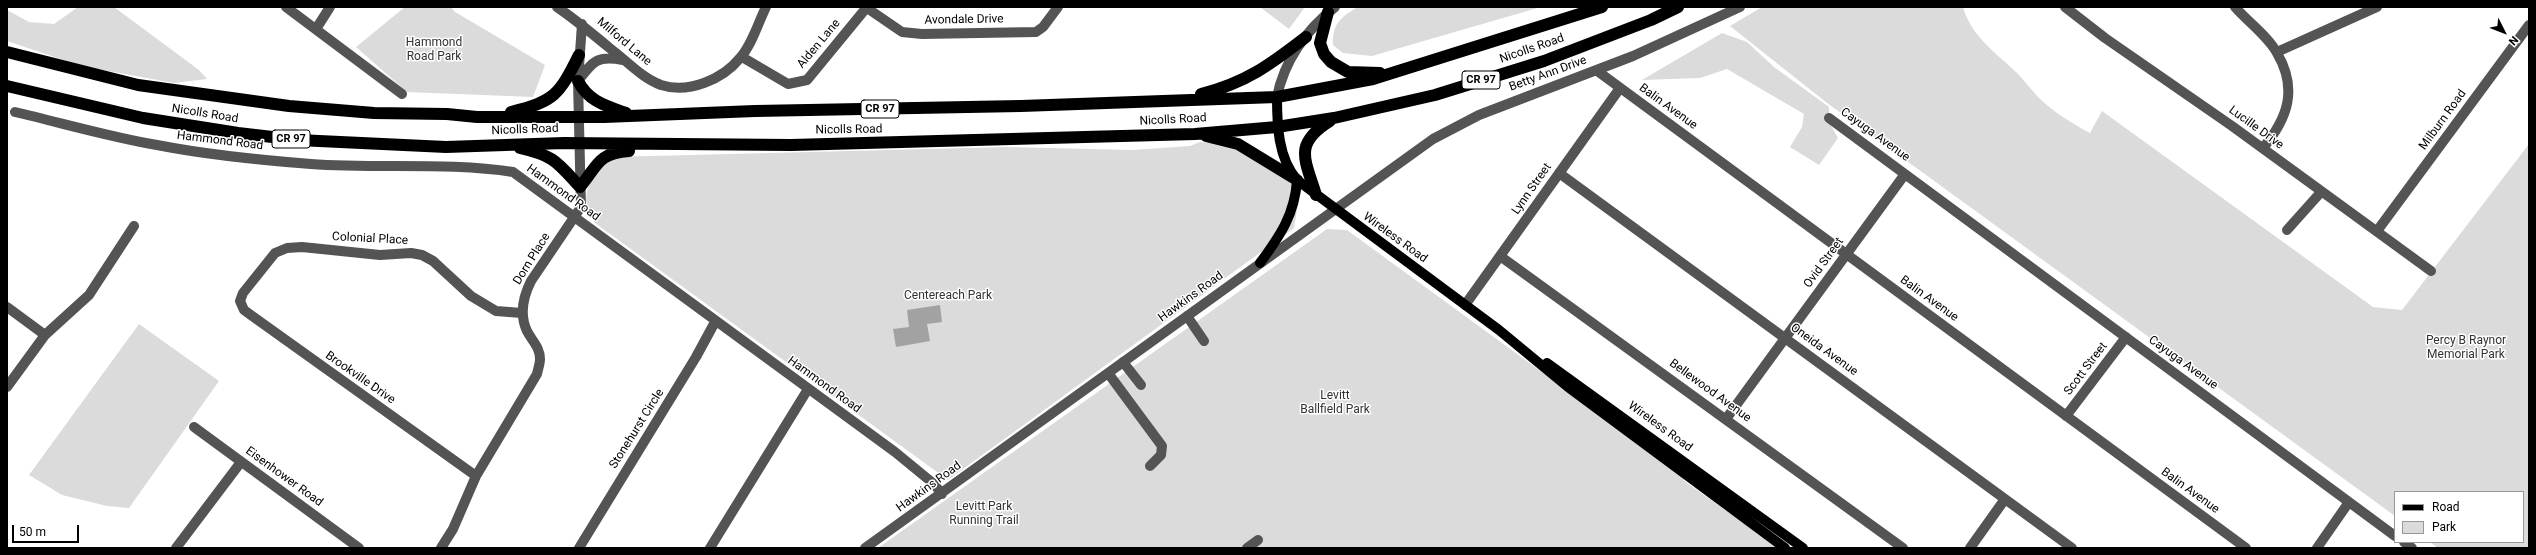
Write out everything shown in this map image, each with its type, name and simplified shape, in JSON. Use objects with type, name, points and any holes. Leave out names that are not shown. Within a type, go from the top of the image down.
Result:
[{"type":"highway","name":"Nicolls Road","points":[[7,52],[138,85],[206,96],[289,106],[374,113],[447,114],[488,117],[1021,106],[1181,99],[1277,97],[1373,80],[1602,7]]},
{"type":"highway","name":"Nicolls Road","points":[[7,86],[143,118],[238,133],[298,140],[446,147],[580,143],[791,145],[1195,134],[1277,128],[1334,118],[1435,95],[1544,61],[1652,20],[1678,7]]},
{"type":"highway","points":[[1332,10],[1320,43],[1324,54],[1331,62],[1348,72],[1392,74]]},
{"type":"highway","points":[[1181,99],[1221,89],[1254,75],[1306,36]]},
{"type":"highway","points":[[488,117],[540,104],[552,97],[566,82],[580,55]]},
{"type":"highway","points":[[578,81],[582,89],[596,101],[633,115]]},
{"type":"highway","points":[[1316,195],[1306,165],[1304,148],[1308,138],[1316,130],[1334,118]]},
{"type":"highway","points":[[1195,134],[1238,144],[1297,180]]},
{"type":"highway","points":[[504,145],[548,156],[566,170],[580,187],[599,160],[606,155],[613,152],[664,144]]},
{"type":"main road","points":[[1277,97],[1277,128],[1287,166],[1297,180],[1334,209]]},
{"type":"main road","points":[[1260,263],[1282,233],[1292,213],[1296,200],[1297,180]]},
{"type":"main road","name":"Wireless Road","points":[[1334,209],[1499,330],[1576,382],[1803,548]]},
{"type":"main road","name":"Wireless Road","points":[[1499,330],[1568,388],[1785,548]]},
{"type":"street","points":[[286,7],[402,94]]},
{"type":"street","points":[[316,29],[330,7]]},
{"type":"street","name":"Milford Lane","points":[[557,7],[582,24],[646,78],[662,85],[678,87],[715,80],[730,70],[742,57]]},
{"type":"street","name":"Avondale Drive","points":[[867,7],[894,29],[922,34],[1036,32],[1043,27],[1058,7]]},
{"type":"street","name":"Alden Lane","points":[[742,57],[788,84],[807,80],[867,7]]},
{"type":"street","name":"Betty Ann Drive","points":[[1334,209],[1433,139],[1459,124],[1527,95],[1596,70],[1665,42],[1740,7]]},
{"type":"street","name":"Lucille Drive","points":[[2065,7],[2105,38],[2263,148],[2321,192],[2431,271]]},
{"type":"street","points":[[2235,7],[2277,52],[2289,87],[2288,101],[2284,117],[2279,128],[2263,148]]},
{"type":"street","points":[[2277,52],[2376,7]]},
{"type":"street","points":[[742,57],[764,8]]},
{"type":"street","points":[[1277,97],[1281,79],[1293,52],[1306,36],[1332,10]]},
{"type":"street","name":"Dorn Place","points":[[441,548],[453,529],[476,476],[538,374],[540,359],[537,346],[527,331],[522,313],[525,293],[531,281],[581,207],[578,81],[582,24]]},
{"type":"street","name":"Milburn Road","points":[[2377,231],[2529,25]]},
{"type":"street","points":[[578,81],[596,60],[604,57],[625,60]]},
{"type":"street","name":"Balin Avenue","points":[[1596,70],[2246,548]]},
{"type":"street","name":"Lynn Street","points":[[1465,305],[1620,88]]},
{"type":"street","name":"Hammond Road","points":[[16,112],[136,141],[195,152],[310,164],[373,168],[488,169],[513,172],[907,462],[934,484],[942,494]]},
{"type":"street","name":"Cayuga Avenue","points":[[1829,118],[2394,535]]},
{"type":"street","name":"Oneida Avenue","points":[[1559,173],[2072,548]]},
{"type":"street","name":"Ovid Street","points":[[1726,419],[1905,174]]},
{"type":"street","points":[[2287,230],[2321,192]]},
{"type":"street","name":"Hawkins Road","points":[[865,548],[942,494],[1334,209]]},
{"type":"street","points":[[7,387],[45,334],[89,295],[134,226]]},
{"type":"street","name":"Colonial Place","points":[[243,293],[275,253],[287,248],[302,247],[380,254],[410,253],[433,261],[471,296],[496,311],[522,313]]},
{"type":"street","name":"Bellewood Avenue","points":[[1500,256],[1903,548]]},
{"type":"street","name":"Brookville Drive","points":[[243,293],[240,301],[244,310],[254,318],[476,476]]},
{"type":"street","points":[[7,307],[45,334]]},
{"type":"street","points":[[1187,316],[1204,341]]},
{"type":"street","name":"Stonehurst Circle","points":[[579,548],[696,357],[715,322]]},
{"type":"street","name":"Scott Street","points":[[2066,416],[2126,337]]},
{"type":"street","points":[[1123,362],[1141,385]]},
{"type":"street","points":[[1108,374],[1162,446],[1161,455],[1150,466]]},
{"type":"street","points":[[710,548],[808,389]]},
{"type":"street","name":"Eisenhower Road","points":[[194,427],[357,548]]},
{"type":"street","points":[[176,548],[241,462]]},
{"type":"street","points":[[1970,548],[2005,499]]},
{"type":"street","points":[[2317,548],[2350,502]]},
{"type":"street","points":[[1247,548],[1258,540]]},
{"type":"green space","points":[[78,7],[114,7],[199,70],[207,79],[174,83],[81,66],[7,41],[7,10],[29,22],[54,24]]},
{"type":"green space","name":"Hammond Road Park","points":[[405,7],[451,7],[455,12],[545,65],[533,97],[407,92],[356,47]]},
{"type":"green space","points":[[1260,7],[1305,7],[1289,29]]},
{"type":"green space","points":[[1358,7],[1541,7],[1372,56],[1343,53],[1333,45],[1334,32],[1338,22],[1346,14]]},
{"type":"green space","name":"Percy B Raynor Memorial Park","points":[[1762,7],[1963,7],[1972,27],[1992,51],[2017,73],[2037,96],[2055,112],[2090,133],[2102,111],[2373,307],[2402,310],[2529,144],[2529,548],[2438,548],[2431,543],[2524,543],[2524,491],[2394,491],[2394,515],[1827,103],[1730,26]]},
{"type":"green space","points":[[1722,33],[1747,42],[1774,67],[1829,107],[1829,122],[1838,138],[1819,165],[1790,147],[1802,127],[1804,114],[1727,69],[1700,78],[1642,80]]},
{"type":"green space","name":"Centereach Park","points":[[1200,142],[1235,145],[1283,175],[1296,190],[1298,203],[1294,228],[948,480],[595,223],[589,213],[586,195],[592,180],[611,157],[1008,147],[1132,150],[1190,146]]},
{"type":"green space","name":"Levitt Ballfield Park","points":[[1327,229],[1347,230],[1686,477],[1683,480],[1778,548],[878,548]]},
{"type":"green space","points":[[139,324],[219,381],[129,508],[107,506],[62,495],[29,475]]},
{"type":"shaded area","points":[[940,305],[942,322],[927,324],[930,341],[896,347],[893,329],[909,327],[907,310]]},
{"type":"park label","name":"Levitt Park Running Trail","points":[[984,514]]}]
